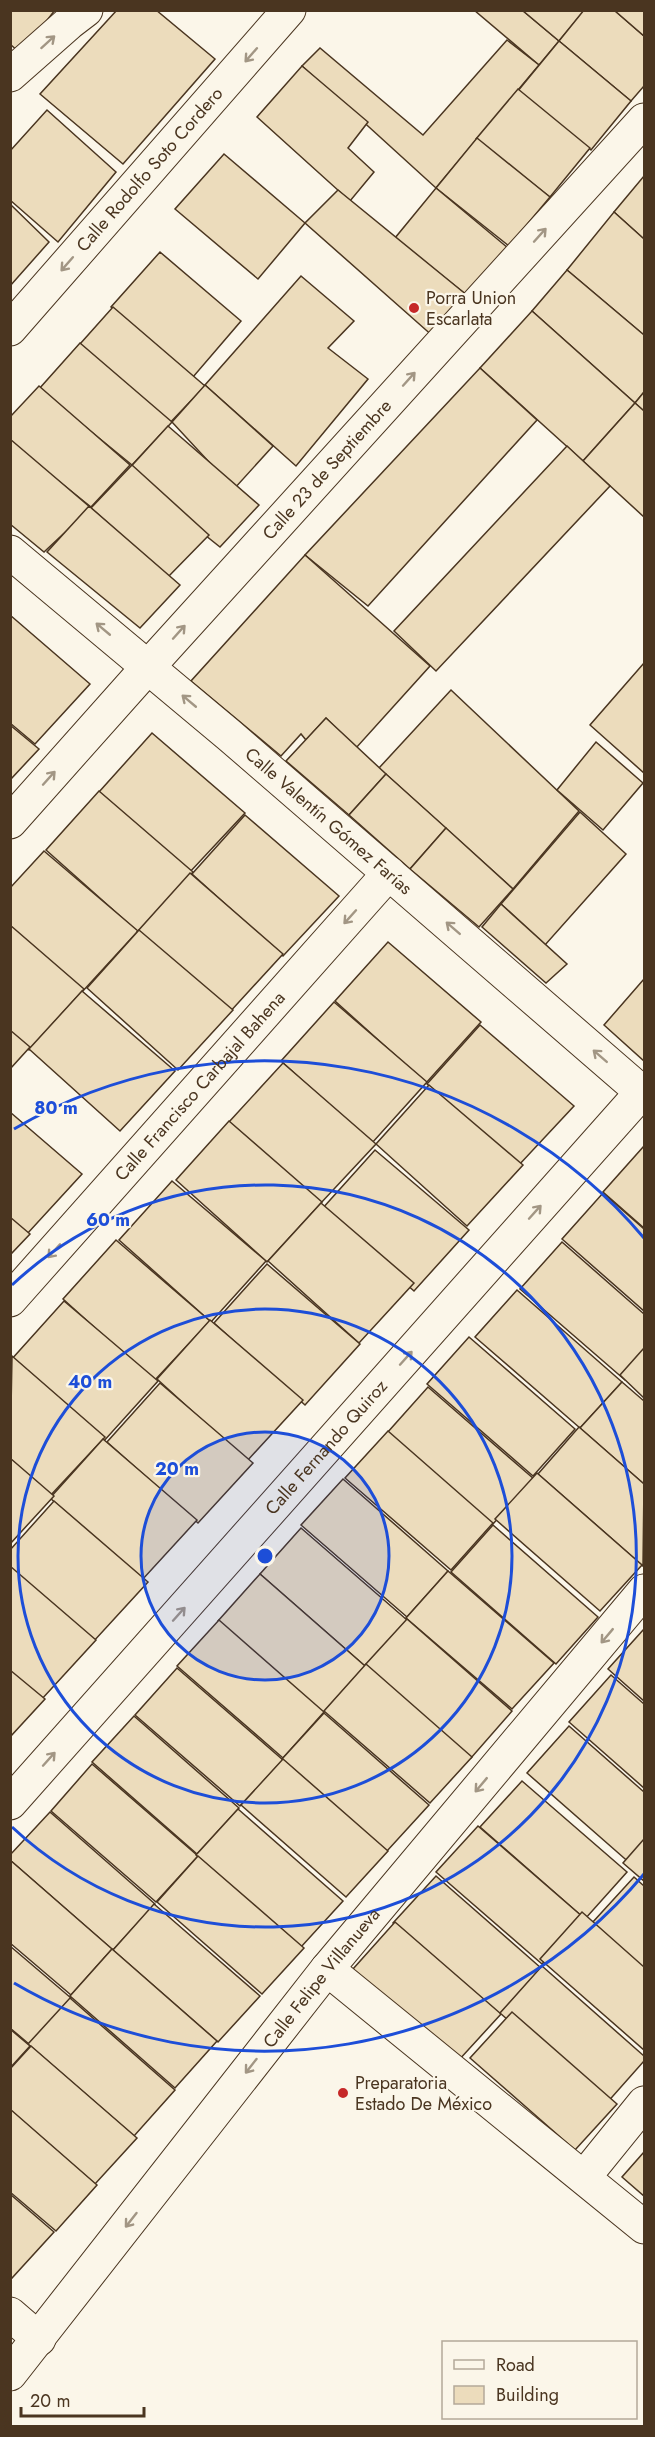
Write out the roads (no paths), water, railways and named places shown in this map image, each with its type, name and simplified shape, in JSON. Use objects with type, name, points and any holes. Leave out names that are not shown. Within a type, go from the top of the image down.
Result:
[{"type":"street","points":[[10,75],[86,10]]},
{"type":"street","name":"Calle Rodolfo Soto Cordero","points":[[10,329],[290,10]]},
{"type":"street","name":"Calle 23 de Septiembre","points":[[10,822],[645,120]]},
{"type":"street","name":"Calle Valentín Gómez Farías","points":[[10,552],[148,667],[643,1093]]},
{"type":"street","name":"Calle Francisco Carbajal Bahena","points":[[10,1300],[389,873]]},
{"type":"street","name":"Calle Fernando Quiroz","points":[[10,1803],[643,1093]]},
{"type":"street","name":"Calle Felipe Villanueva","points":[[10,2374],[327,1969],[645,1592]]},
{"type":"street","points":[[327,1969],[585,2176],[645,2227]]},
{"type":"street","points":[[585,2176],[645,2103]]},
{"type":"street","points":[[10,2314],[39,2339]]},
{"type":"place","name":"Porra Union Escarlata","points":[[414,308]]},
{"type":"place","name":"Preparatoria Estado De México","points":[[343,2093]]}]
